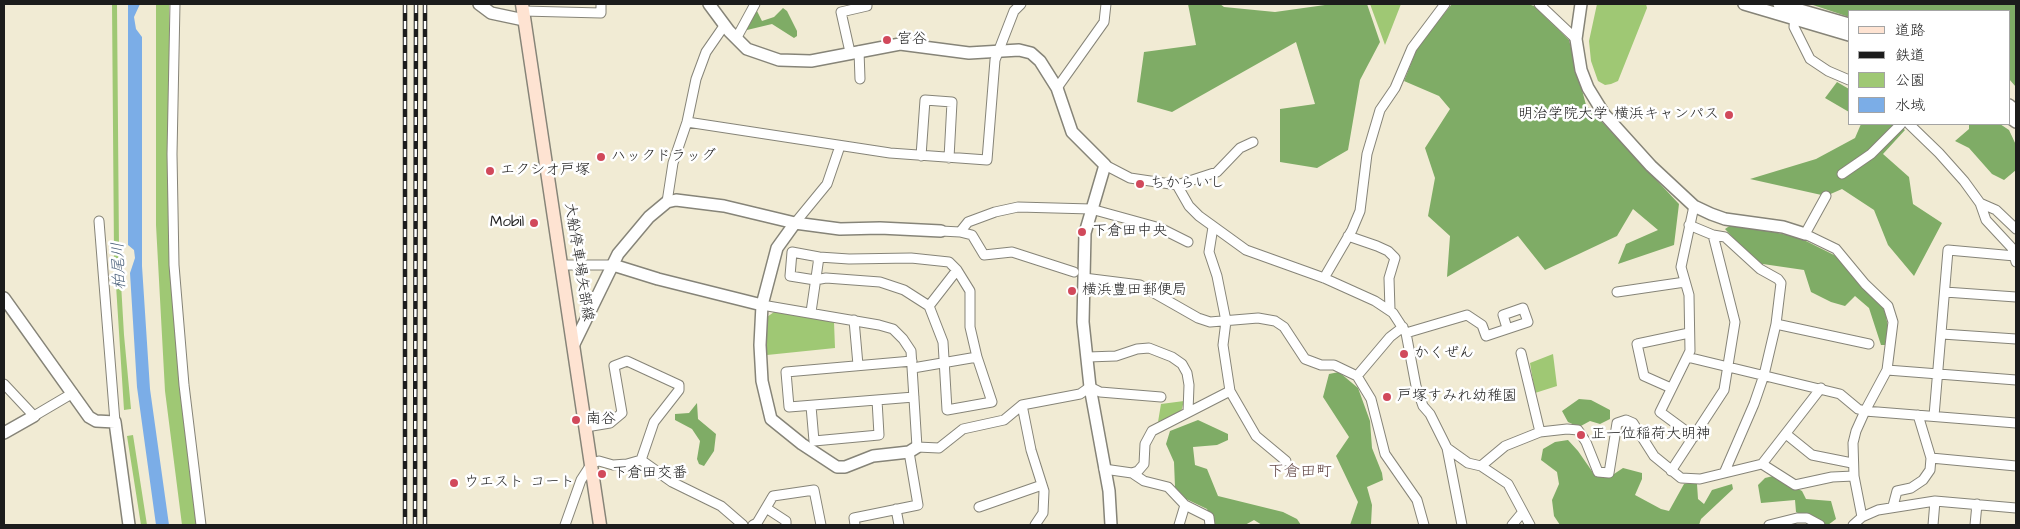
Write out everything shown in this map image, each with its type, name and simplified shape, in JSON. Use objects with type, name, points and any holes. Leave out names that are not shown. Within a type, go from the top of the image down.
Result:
[{"type":"main road","name":"大船停車場矢部線","points":[[523,12],[600,525]]},
{"type":"street","points":[[175,4],[172,154],[174,265],[184,385],[201,525]]},
{"type":"street","points":[[479,4],[491,13],[601,13],[601,4]]},
{"type":"street","points":[[709,4],[724,26],[747,48],[762,55],[794,62],[811,61],[855,51],[900,44],[919,45],[949,52],[1019,50],[1031,52],[1040,61],[1057,88],[1072,132],[1105,166],[1130,178],[1177,185],[1217,172],[1240,148],[1253,142]]},
{"type":"street","points":[[736,39],[755,4]]},
{"type":"street","points":[[860,79],[855,51],[841,12],[867,6],[867,4]]},
{"type":"street","points":[[687,122],[840,146],[921,156],[987,160],[995,60],[1012,8],[1020,4]]},
{"type":"street","points":[[1057,88],[1104,22],[1106,4]]},
{"type":"street","points":[[1324,278],[1348,236],[1361,204],[1366,160],[1380,110],[1395,88],[1412,48],[1445,4]]},
{"type":"street","points":[[1539,4],[1576,39]]},
{"type":"street","points":[[1581,4],[1576,39],[1584,79],[1604,114],[1650,166],[1694,206],[1725,219],[1783,227],[1805,234],[1836,249],[1865,284],[1888,306],[1893,329],[1887,370],[1856,430],[1852,463],[1858,522],[1878,510],[1892,506],[1935,501],[2016,508]]},
{"type":"street","points":[[1744,4],[1848,24]]},
{"type":"street","points":[[1779,4],[1795,13],[1848,35]]},
{"type":"street","points":[[1795,13],[1794,27],[1810,59],[1828,71],[1848,80]]},
{"type":"street","points":[[667,202],[673,162],[687,122],[696,80],[706,52],[724,26]]},
{"type":"street","points":[[921,156],[925,100],[952,102],[949,158]]},
{"type":"street","points":[[1842,174],[1871,154],[1899,125]]},
{"type":"street","points":[[1910,125],[1951,165],[1980,203],[1986,220],[2012,248],[2016,259],[1948,250],[1934,416]]},
{"type":"street","points":[[840,146],[827,184],[777,248],[762,305],[760,345],[762,381],[771,419],[802,444],[838,467],[845,467],[873,456],[939,448],[963,429],[1004,420],[1022,405],[1080,394],[1090,387]]},
{"type":"street","points":[[1105,166],[1085,233],[1079,275],[1090,387],[1112,517],[1111,525]]},
{"type":"street","points":[[1177,185],[1189,206],[1213,227],[1246,250],[1324,278],[1390,310],[1404,330],[1416,386],[1423,406],[1430,414],[1447,448],[1462,525]]},
{"type":"street","points":[[1805,234],[1826,196]]},
{"type":"street","points":[[574,344],[613,265],[649,216],[667,202],[676,200],[724,206],[795,223],[840,229],[960,232],[972,235],[984,255],[1012,252],[1079,275],[1140,285],[1198,318],[1210,322],[1258,318],[1275,321],[1284,327],[1305,359],[1320,365],[1334,365],[1357,376],[1371,399],[1385,454],[1417,500],[1424,525]]},
{"type":"street","points":[[1980,203],[1996,210],[2016,229]]},
{"type":"street","points":[[1694,206],[1681,267],[1688,296],[1690,351],[1660,412],[1694,437]]},
{"type":"street","points":[[960,232],[968,222],[994,212],[1018,207],[1091,209],[1160,228],[1188,242]]},
{"type":"street","points":[[99,221],[115,422],[129,525]]},
{"type":"street","points":[[1689,225],[1713,235],[1725,236],[1760,269],[1778,279],[1780,283],[1776,324],[1764,375],[1754,404],[1725,471]]},
{"type":"street","points":[[1213,227],[1209,252],[1217,276],[1226,321],[1223,345],[1230,391],[1256,436],[1286,461]]},
{"type":"street","points":[[1672,471],[1724,390],[1735,322],[1713,235]]},
{"type":"street","points":[[1348,236],[1388,251],[1394,258],[1389,278],[1390,310]]},
{"type":"street","points":[[792,252],[819,257],[849,259],[911,258],[949,262],[957,270],[970,291],[970,327],[992,402],[947,410],[946,363],[943,342],[929,306],[904,290],[880,282],[826,278],[815,280],[790,276],[792,252]]},
{"type":"street","points":[[811,312],[819,257]]},
{"type":"street","points":[[562,264],[613,265],[658,279],[762,305],[811,312],[893,329],[904,339],[912,351],[914,397],[913,450],[918,505],[854,518],[855,525]]},
{"type":"street","points":[[929,306],[957,270]]},
{"type":"street","points":[[1617,292],[1685,282]]},
{"type":"street","points":[[1945,292],[2016,297]]},
{"type":"street","points":[[4,298],[89,417],[96,421],[115,422]]},
{"type":"street","points":[[1357,376],[1390,337],[1404,330],[1467,315],[1482,325],[1486,336],[1507,328]]},
{"type":"street","points":[[854,320],[858,365]]},
{"type":"street","points":[[1776,324],[1869,344]]},
{"type":"street","points":[[1671,388],[1644,376],[1637,344],[1689,333]]},
{"type":"street","points":[[1942,334],[2016,339]]},
{"type":"street","points":[[1088,357],[1116,356],[1137,349],[1149,348],[1172,357],[1182,364],[1187,373],[1189,385],[1188,412]]},
{"type":"street","points":[[1521,353],[1540,432]]},
{"type":"street","points":[[914,397],[789,408],[786,372],[858,365],[946,363],[977,356]]},
{"type":"street","points":[[1687,357],[1821,388],[1840,394],[1858,409],[1865,411],[2016,423]]},
{"type":"street","points":[[586,426],[610,423],[622,413],[614,366],[627,361],[679,385],[678,390],[654,422],[642,460]]},
{"type":"street","points":[[1887,370],[2016,380]]},
{"type":"street","points":[[4,384],[34,416]]},
{"type":"street","points":[[1090,387],[1100,392],[1161,397]]},
{"type":"street","points":[[1482,466],[1505,446],[1540,432],[1567,429],[1578,430],[1586,442],[1598,472],[1605,474],[1608,473],[1611,467],[1617,423],[1621,420],[1630,421],[1654,456],[1681,478],[1700,479],[1725,471],[1762,464],[1821,388]]},
{"type":"street","points":[[1132,473],[1144,464],[1145,444],[1148,435],[1162,425],[1230,391]]},
{"type":"street","points":[[4,433],[73,393]]},
{"type":"street","points":[[810,406],[814,441],[879,435],[877,400]]},
{"type":"street","points":[[1022,405],[1031,450],[1042,485],[1043,513],[1035,525]]},
{"type":"street","points":[[1892,506],[1897,491],[1911,488],[1923,480],[1930,470],[1931,458],[1918,415]]},
{"type":"street","points":[[1786,434],[1812,455],[1852,463]]},
{"type":"street","points":[[1447,448],[1468,463],[1482,466],[1508,484],[1522,514],[1530,525]]},
{"type":"street","points":[[1931,458],[2016,466]]},
{"type":"street","points":[[565,525],[582,480],[592,463],[599,460],[613,465],[642,460]]},
{"type":"street","points":[[642,460],[672,482],[721,506],[743,525]]},
{"type":"street","points":[[1762,464],[1795,485],[1832,477],[1854,476]]},
{"type":"street","points":[[1104,469],[1132,473],[1144,481],[1168,487],[1185,505],[1209,517],[1210,525]]},
{"type":"street","points":[[979,507],[1042,485]]},
{"type":"street","points":[[753,525],[773,496],[814,490],[821,525]]},
{"type":"street","points":[[1933,525],[1935,501]]},
{"type":"street","points":[[1975,525],[1977,504]]},
{"type":"street","points":[[1179,525],[1185,505]]},
{"type":"street","points":[[766,508],[786,521],[786,525]]},
{"type":"street","points":[[896,509],[899,525]]},
{"type":"street","points":[[1512,525],[1522,514]]},
{"type":"street","points":[[1769,525],[1797,518],[1807,518],[1820,525]]},
{"type":"green space","points":[[112,4],[117,4],[119,249],[131,409],[124,410],[114,254]]},
{"type":"green space","points":[[156,4],[169,4],[173,287],[180,392],[198,525],[182,525],[165,391],[156,225]]},
{"type":"green space","points":[[1188,4],[1220,4],[1224,7],[1275,12],[1332,4],[1367,4],[1380,42],[1360,80],[1348,150],[1317,168],[1280,162],[1280,109],[1315,104],[1296,42],[1172,112],[1137,102],[1144,52],[1196,45]]},
{"type":"green space","points":[[1370,4],[1401,4],[1385,45]]},
{"type":"green space","points":[[1452,4],[1528,4],[1534,6],[1569,40],[1586,105],[1679,204],[1674,245],[1618,264],[1626,244],[1658,230],[1633,209],[1617,236],[1545,270],[1518,236],[1447,277],[1450,236],[1428,216],[1435,178],[1425,148],[1450,109],[1439,96],[1404,81],[1418,46]]},
{"type":"green space","points":[[1597,4],[1646,4],[1647,8],[1618,81],[1605,85],[1598,81],[1591,61],[1589,41]]},
{"type":"green space","points":[[1810,4],[2016,4],[2016,87],[2010,80],[2010,10],[1848,10],[1848,17]]},
{"type":"green space","points":[[783,8],[787,11],[797,31],[797,36],[794,38],[772,24],[747,30],[746,28],[757,11],[762,21],[774,17]]},
{"type":"green space","points":[[1837,82],[1848,88],[1848,111],[1825,98]]},
{"type":"green space","points":[[1861,125],[1898,125],[1905,130],[1883,154],[1909,177],[1913,204],[1942,223],[1914,276],[1888,245],[1874,210],[1842,189],[1826,196],[1750,179],[1816,159],[1855,138]]},
{"type":"green space","points":[[1969,125],[2002,125],[2009,130],[2016,145],[2016,170],[2004,180],[1992,174],[1969,148],[1955,141],[1969,129]]},
{"type":"green space","points":[[1734,223],[1800,238],[1838,257],[1848,271],[1873,294],[1885,311],[1888,327],[1885,345],[1881,345],[1869,308],[1855,296],[1845,306],[1831,302],[1811,292],[1804,270],[1756,263],[1725,229]]},
{"type":"green space","points":[[774,312],[834,322],[835,348],[767,355],[767,317]]},
{"type":"green space","points":[[1553,354],[1557,386],[1535,393],[1530,363]]},
{"type":"green space","points":[[1339,372],[1358,388],[1370,421],[1372,448],[1382,473],[1383,480],[1367,487],[1372,505],[1371,524],[1374,525],[1350,525],[1358,502],[1336,456],[1349,437],[1323,397],[1329,374]]},
{"type":"green space","points":[[1579,399],[1591,400],[1610,410],[1610,419],[1600,424],[1590,421],[1579,427],[1568,422],[1562,411]]},
{"type":"green space","points":[[1184,401],[1181,412],[1158,422],[1161,404]]},
{"type":"green space","points":[[697,403],[698,419],[716,434],[714,451],[704,466],[699,464],[697,459],[700,441],[692,429],[675,420],[675,414],[689,413]]},
{"type":"green space","points":[[1198,420],[1228,434],[1228,440],[1217,445],[1193,447],[1195,465],[1207,469],[1218,496],[1283,512],[1297,519],[1301,525],[1262,525],[1254,520],[1245,525],[1214,525],[1207,509],[1184,498],[1175,487],[1174,462],[1166,444],[1170,431]]},
{"type":"green space","points":[[133,435],[147,525],[141,525],[127,436]]},
{"type":"green space","points":[[1568,440],[1596,477],[1611,476],[1623,468],[1642,473],[1642,479],[1635,495],[1661,509],[1669,511],[1684,484],[1693,482],[1697,484],[1698,499],[1704,504],[1712,490],[1732,484],[1733,489],[1701,519],[1699,525],[1560,525],[1554,516],[1552,500],[1559,484],[1557,472],[1541,460],[1543,449],[1555,442]]},
{"type":"green space","points":[[1773,476],[1802,491],[1806,499],[1831,501],[1836,519],[1828,525],[1819,525],[1796,512],[1795,500],[1761,503],[1758,485],[1765,478]]},
{"type":"water","points":[[128,4],[140,4],[134,17],[136,29],[142,37],[142,266],[150,389],[169,525],[156,525],[137,387],[130,273],[135,258],[134,250],[128,245]]},
{"type":"railway","points":[[405,4],[405,525]]},
{"type":"railway","points":[[415,525],[416,4]]},
{"type":"railway","points":[[425,4],[425,525]]},
{"type":"place","name":"宮谷","points":[[887,40]]},
{"type":"place","name":"明治学院大学 横浜キャンパス","points":[[1729,115]]},
{"type":"place","name":"ハックドラッグ","points":[[601,157]]},
{"type":"place","name":"エクシオ戸塚","points":[[490,171]]},
{"type":"place","name":"ちからいし","points":[[1140,184]]},
{"type":"place","name":"Mobil","points":[[534,223]]},
{"type":"place","name":"下倉田中央","points":[[1082,232]]},
{"type":"place","name":"横浜豊田郵便局","points":[[1072,291]]},
{"type":"place","name":"かくぜん","points":[[1404,354]]},
{"type":"place","name":"戸塚すみれ幼稚園","points":[[1387,397]]},
{"type":"place","name":"南谷","points":[[576,420]]},
{"type":"place","name":"正一位稲荷大明神","points":[[1581,435]]},
{"type":"place","name":"下倉田交番","points":[[602,474]]},
{"type":"place","name":"ウエスト コート","points":[[454,483]]},
{"type":"district","name":"下倉田町","points":[[1300,473]]},
{"type":"water label","name":"柏尾川","points":[[120,266]]}]
